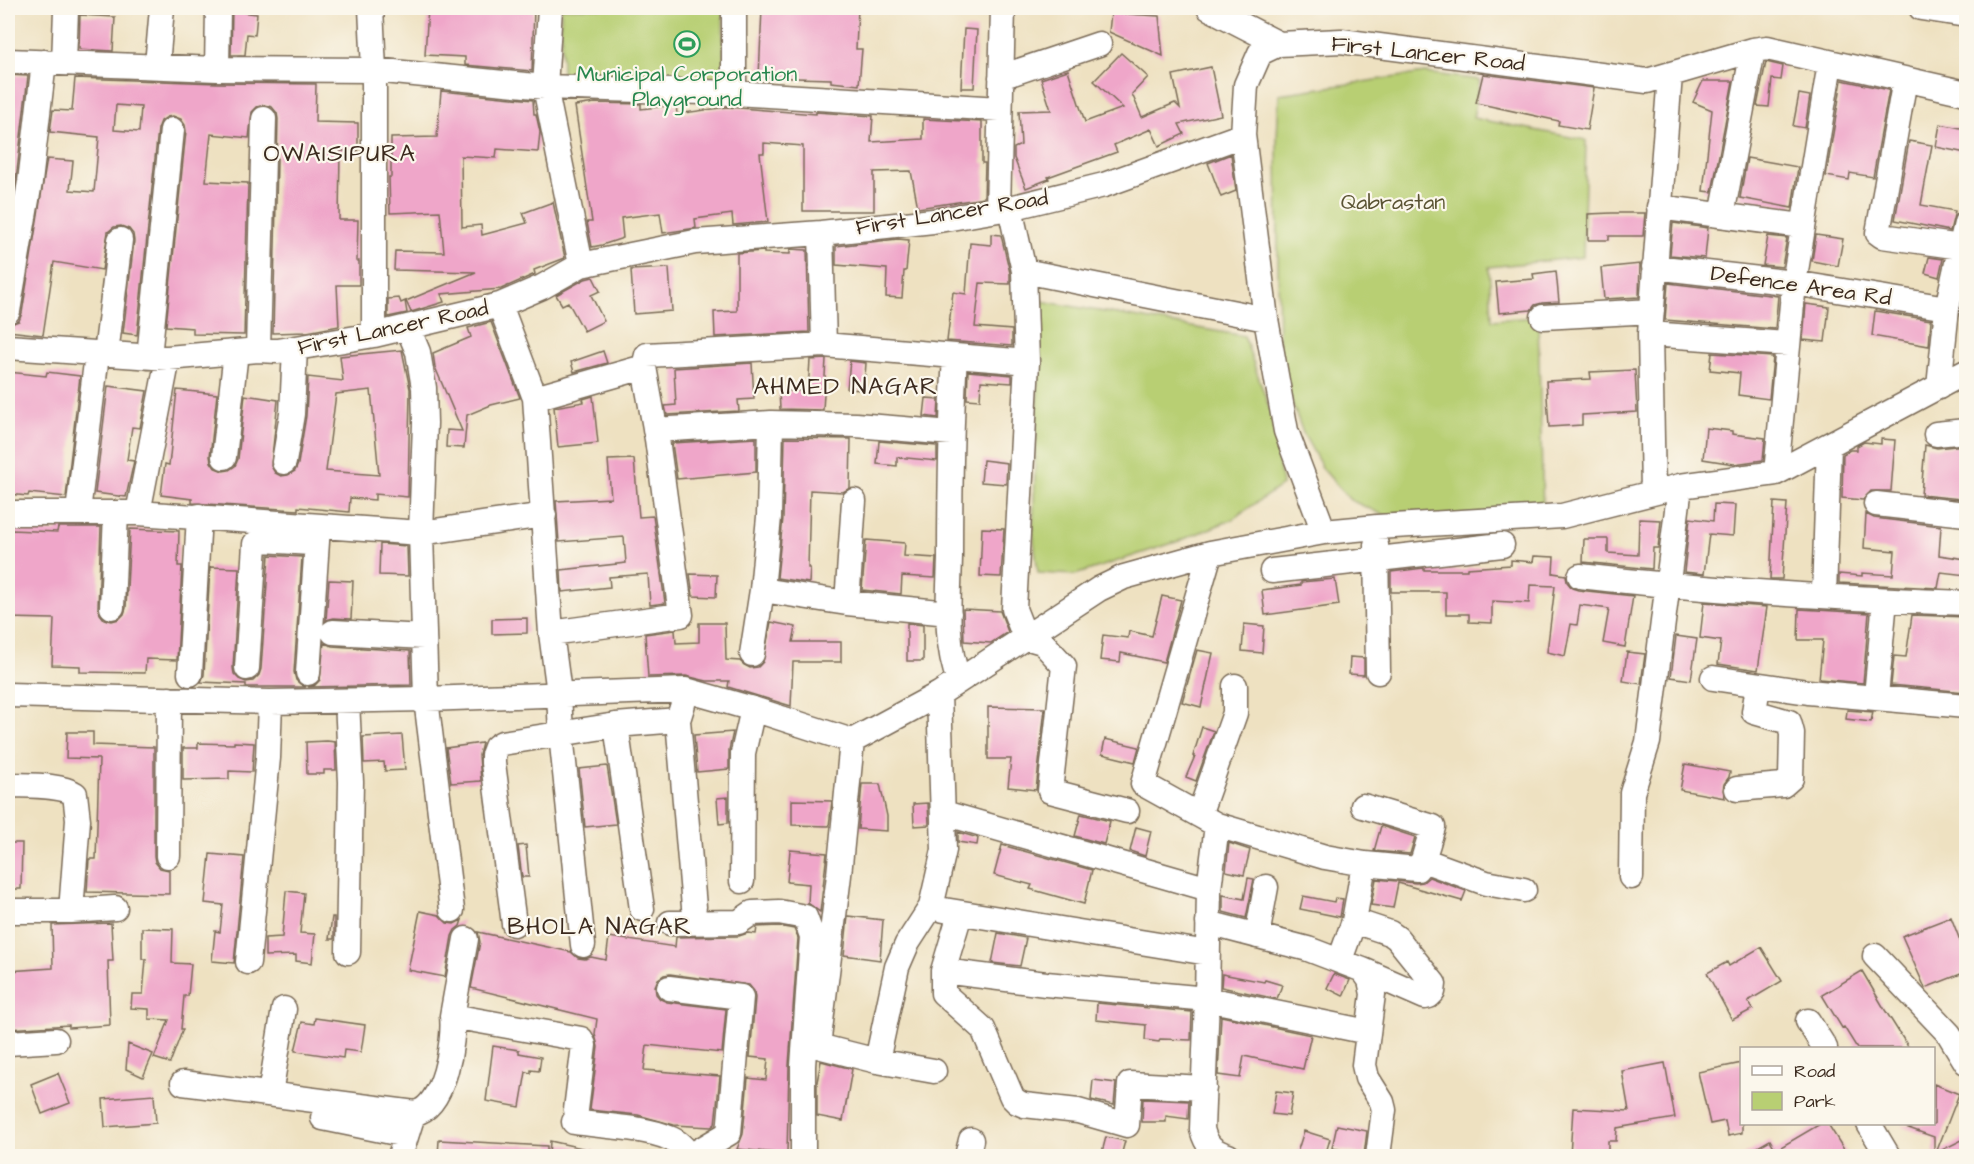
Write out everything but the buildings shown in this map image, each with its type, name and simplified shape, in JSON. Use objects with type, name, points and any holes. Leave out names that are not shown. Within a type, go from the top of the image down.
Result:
[{"type":"street","points":[[156,65],[162,8]]},
{"type":"street","points":[[217,69],[218,8]]},
{"type":"street","points":[[371,8],[374,70],[374,336]]},
{"type":"street","points":[[550,8],[545,87],[581,265]]},
{"type":"street","points":[[734,8],[734,93]]},
{"type":"street","points":[[1003,8],[1000,109],[1004,209],[1024,271],[1027,362],[1014,609],[1025,637]]},
{"type":"street","points":[[1209,8],[1236,15],[1279,44]]},
{"type":"street","points":[[1921,8],[1966,15]]},
{"type":"street","points":[[8,311],[30,182],[66,11]]},
{"type":"street","name":"First Lancer Road","points":[[1279,44],[1341,41],[1647,81],[1767,48],[1966,93]]},
{"type":"street","points":[[1001,77],[1099,44]]},
{"type":"street","points":[[1279,44],[1260,53],[1246,85],[1243,135],[1266,319],[1286,431],[1324,532]]},
{"type":"street","points":[[1722,215],[1753,50]]},
{"type":"street","points":[[8,60],[217,69],[374,70],[545,87],[734,93],[1000,109]]},
{"type":"street","points":[[1776,473],[1794,283],[1830,63]]},
{"type":"street","points":[[1653,492],[1651,323],[1670,75]]},
{"type":"street","points":[[1905,79],[1878,233],[1882,236],[1961,247]]},
{"type":"street","points":[[224,457],[247,351],[264,119]]},
{"type":"street","points":[[112,607],[123,518],[158,357],[172,130]]},
{"type":"street","name":"First Lancer Road","points":[[8,347],[158,357],[278,351],[374,336],[500,305],[542,287],[581,265],[695,242],[821,233],[933,221],[1004,209],[1104,185],[1243,135]]},
{"type":"street","points":[[1659,207],[1802,226]]},
{"type":"street","points":[[1939,387],[1947,308],[1966,223]]},
{"type":"street","points":[[821,233],[824,345]]},
{"type":"street","points":[[78,512],[120,240]]},
{"type":"street","name":"Defence Area Rd","points":[[1654,267],[1794,283],[1947,308]]},
{"type":"street","points":[[1024,271],[1266,319]]},
{"type":"street","points":[[500,305],[535,398],[551,633],[559,693],[582,945]]},
{"type":"street","points":[[1543,316],[1651,323],[1788,344]]},
{"type":"street","points":[[408,328],[418,352],[424,388],[421,533],[426,699],[452,910]]},
{"type":"street","points":[[551,633],[681,615],[645,367],[647,355],[824,345],[1027,362]]},
{"type":"street","points":[[284,462],[292,414],[295,348]]},
{"type":"street","points":[[955,356],[951,433],[949,613],[952,663],[959,680]]},
{"type":"street","points":[[535,398],[645,367]]},
{"type":"street","points":[[8,695],[270,702],[686,690],[852,741],[939,694],[1099,589],[1124,577],[1210,553],[1324,532],[1562,516],[1680,486],[1776,473],[1966,372]]},
{"type":"street","points":[[655,430],[771,423],[856,425],[951,433]]},
{"type":"street","points":[[752,654],[762,590],[769,517],[771,423]]},
{"type":"street","points":[[1936,434],[1966,431]]},
{"type":"street","points":[[1824,596],[1829,445]]},
{"type":"street","points":[[1631,877],[1632,793],[1648,742],[1680,486]]},
{"type":"street","points":[[847,603],[854,501]]},
{"type":"street","points":[[1876,504],[1966,514]]},
{"type":"street","points":[[8,513],[78,512],[123,518],[188,521],[317,536],[421,533],[544,515]]},
{"type":"street","points":[[179,610],[188,521]]},
{"type":"street","points":[[188,521],[190,674]]},
{"type":"street","points":[[1377,527],[1375,559],[1378,672]]},
{"type":"street","points":[[247,668],[255,544],[287,533]]},
{"type":"street","points":[[308,673],[317,536]]},
{"type":"street","points":[[1272,571],[1502,545]]},
{"type":"street","points":[[1210,553],[1143,784],[1208,820],[1325,857],[1364,864],[1417,868],[1423,860],[1433,827],[1363,806]]},
{"type":"street","points":[[1580,576],[1669,586],[1966,603]]},
{"type":"street","points":[[762,590],[847,603],[949,613]]},
{"type":"street","points":[[1876,696],[1885,600]]},
{"type":"street","points":[[333,632],[424,637]]},
{"type":"street","points":[[1025,637],[1042,642],[1064,666],[1050,791],[1127,811]]},
{"type":"street","points":[[1713,678],[1758,686],[1966,706]]},
{"type":"street","points":[[1228,1156],[1210,1148],[1202,1129],[1208,953],[1208,820],[1235,713],[1235,686]]},
{"type":"street","points":[[1737,789],[1783,785],[1791,778],[1792,733],[1789,722],[1754,712],[1758,686]]},
{"type":"street","points":[[686,690],[678,720],[694,907]]},
{"type":"street","points":[[877,1061],[897,967],[907,944],[931,907],[944,850],[939,694]]},
{"type":"street","points":[[168,856],[169,699]]},
{"type":"street","points":[[347,701],[351,782],[348,952]]},
{"type":"street","points":[[248,962],[268,758],[270,702]]},
{"type":"street","points":[[742,881],[744,753],[753,709]]},
{"type":"street","points":[[514,924],[493,755],[496,747],[502,743],[616,725],[678,720]]},
{"type":"street","points":[[616,725],[642,909]]},
{"type":"street","points":[[852,741],[840,875],[818,1046],[877,1061],[934,1071]]},
{"type":"street","points":[[8,785],[57,788],[69,790],[75,794],[78,820],[71,911]]},
{"type":"street","points":[[944,813],[1209,889]]},
{"type":"street","points":[[1423,860],[1486,883],[1524,890]]},
{"type":"street","points":[[1340,960],[1354,921],[1364,864]]},
{"type":"street","points":[[1257,936],[1266,887]]},
{"type":"street","points":[[931,907],[960,914],[1208,953]]},
{"type":"street","points":[[8,911],[115,908]]},
{"type":"street","points":[[670,923],[740,922],[752,913],[779,912],[805,917],[812,936],[802,1066],[803,1156]]},
{"type":"street","points":[[960,914],[943,971],[943,993],[982,1029],[1012,1097],[1017,1102],[1024,1105],[1078,1111],[1127,1125],[1130,1084],[1204,1088]]},
{"type":"street","points":[[1208,923],[1308,949],[1340,960],[1425,997],[1429,996],[1434,984],[1396,938],[1390,933],[1354,921]]},
{"type":"street","points":[[407,1135],[444,1082],[453,1026],[452,1016],[466,939]]},
{"type":"street","points":[[1875,956],[1949,1034],[1966,1062]]},
{"type":"street","points":[[1363,970],[1370,980],[1373,993],[1365,1065],[1367,1078],[1382,1102],[1384,1110],[1378,1156]]},
{"type":"street","points":[[943,971],[1046,984],[1207,999],[1368,1032]]},
{"type":"street","points":[[452,1016],[581,1039],[584,1045],[575,1116],[670,1138],[682,1146],[690,1156],[729,1133],[741,997],[669,988]]},
{"type":"street","points":[[270,1094],[285,1009]]},
{"type":"street","points":[[1808,1021],[1824,1047]]},
{"type":"street","points":[[8,1043],[56,1040]]},
{"type":"street","points":[[183,1083],[270,1094],[407,1135]]},
{"type":"street","points":[[322,1118],[407,1135]]},
{"type":"street","points":[[1870,1125],[1888,1156]]},
{"type":"green space","points":[[561,8],[723,8],[724,85],[562,79]]},
{"type":"green space","name":"Qabrastan","points":[[1425,73],[1480,80],[1473,118],[1586,140],[1583,257],[1489,267],[1492,320],[1538,317],[1543,515],[1390,518],[1350,500],[1323,469],[1303,433],[1279,366],[1277,138],[1279,94]]},
{"type":"green space","points":[[1041,301],[1244,336],[1271,413],[1282,485],[1231,520],[1179,541],[1075,575],[1038,573],[1033,532]]},
{"type":"place","name":"Municipal Corporation Playground","points":[[687,44]]},
{"type":"district","name":"OWAISIPURA","points":[[340,154]]},
{"type":"district","name":"AHMED NAGAR","points":[[846,387]]},
{"type":"district","name":"BHOLA NAGAR","points":[[600,927]]}]
